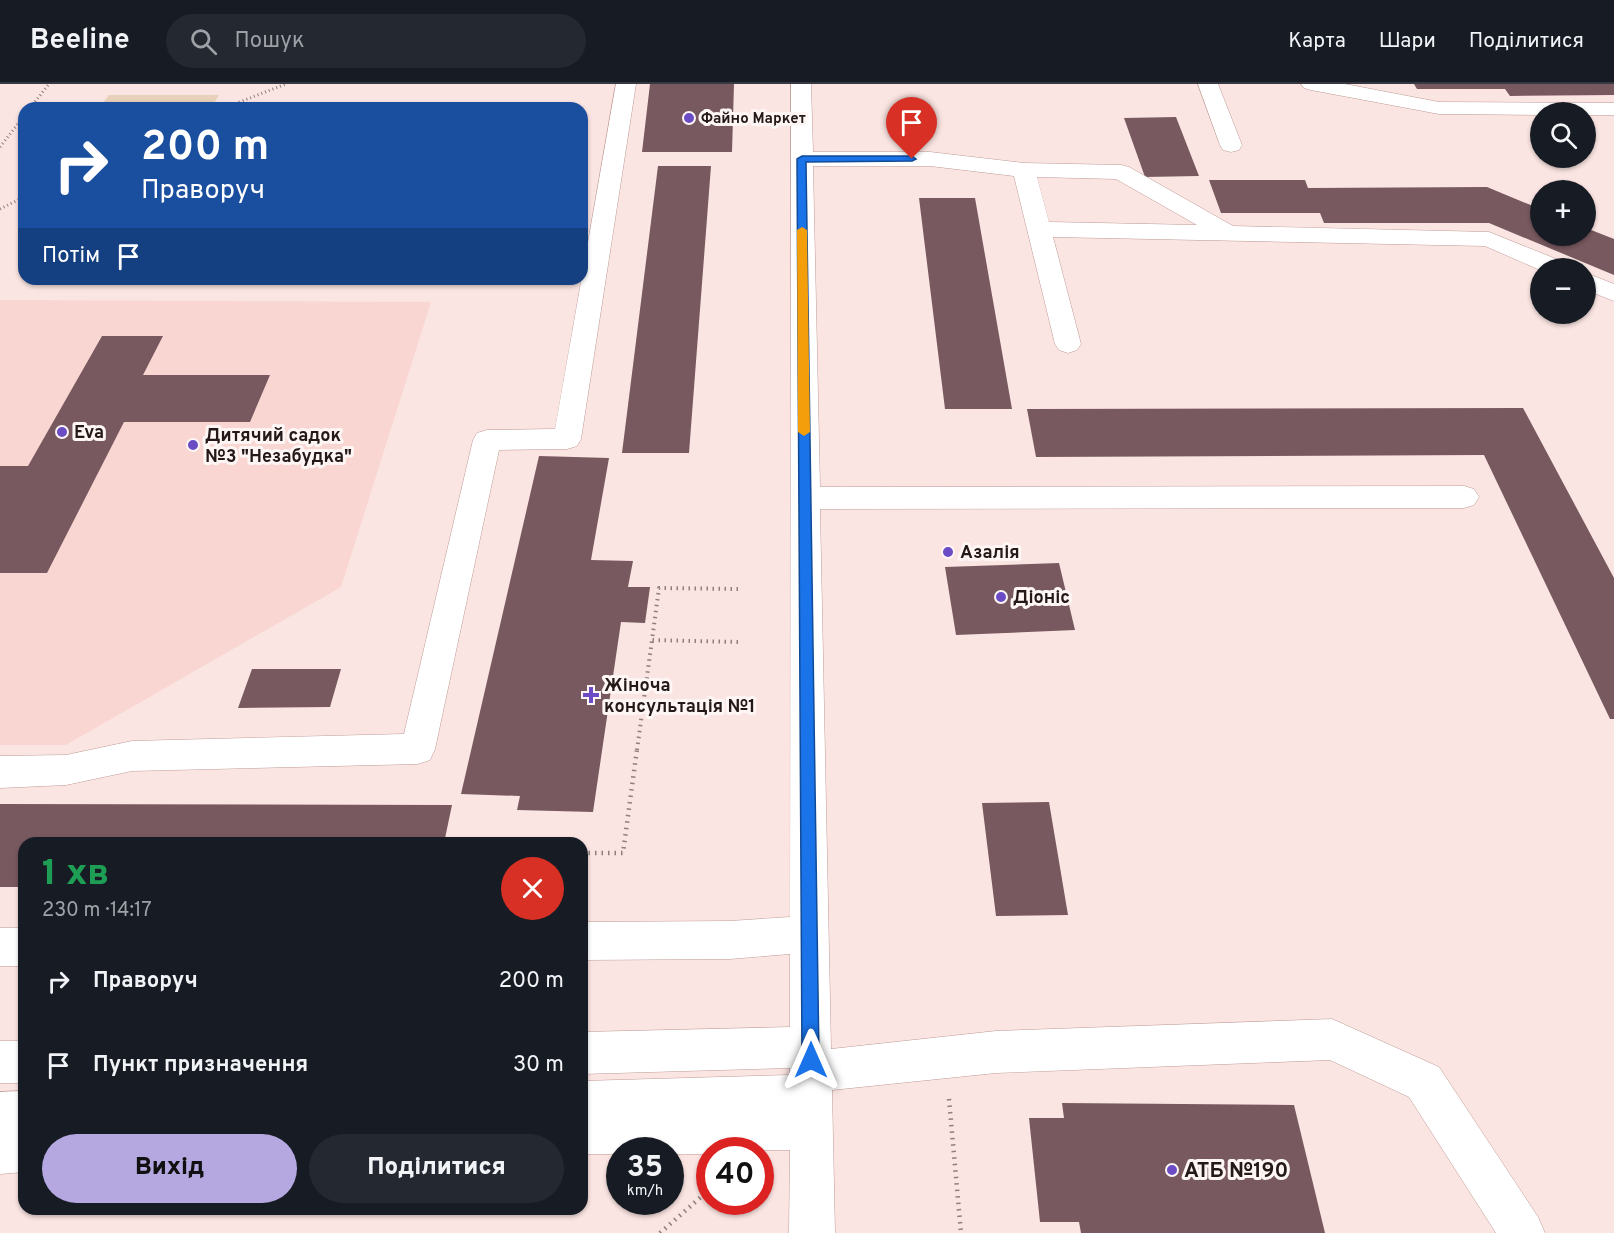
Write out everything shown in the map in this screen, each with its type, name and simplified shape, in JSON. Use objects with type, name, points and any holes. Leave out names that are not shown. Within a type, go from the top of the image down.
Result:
[{"type":"street","points":[[0,772],[66,770],[132,756],[418,749],[487,440],[567,439],[626,84]]},
{"type":"street","points":[[801,84],[812,1233]]},
{"type":"street","points":[[1208,84],[1231,145]]},
{"type":"street","points":[[1311,84],[1439,108],[1614,109]]},
{"type":"street","points":[[802,159],[930,159],[1024,170],[1121,172],[1228,233]]},
{"type":"street","points":[[1024,170],[1068,344]]},
{"type":"street","points":[[1039,229],[1489,239],[1534,258]]},
{"type":"street","points":[[1596,285],[1614,293]]},
{"type":"street","points":[[805,498],[1464,497]]},
{"type":"street","points":[[588,941],[730,940],[809,934]]},
{"type":"street","points":[[0,947],[18,947]]},
{"type":"street","points":[[588,1102],[811,1086],[945,1058],[1008,1051],[1332,1039],[1424,1082],[1522,1233]]},
{"type":"street","points":[[588,1054],[811,1086]]},
{"type":"street","points":[[0,1062],[18,1062]]},
{"type":"street","points":[[588,1133],[724,1132],[811,1086]]},
{"type":"street","points":[[0,1113],[18,1112]]},
{"type":"street","points":[[0,1152],[18,1150]]},
{"type":"path","points":[[35,102],[49,84]]},
{"type":"path","points":[[240,102],[286,84]]},
{"type":"path","points":[[0,147],[18,124]]},
{"type":"path","points":[[0,209],[18,200]]},
{"type":"path","points":[[588,854],[624,853],[659,588],[740,589]]},
{"type":"path","points":[[652,640],[738,642]]},
{"type":"path","points":[[945,1058],[961,1233]]},
{"type":"path","points":[[660,1233],[696,1201]]},
{"type":"shaded area","points":[[109,95],[219,95],[215,102],[104,102]]},
{"type":"shaded area","name":"Дитячий садок №3 \"Незабудка\"","points":[[0,300],[431,302],[341,587],[66,745],[0,745]]},
{"type":"building","name":"Файно Маркет","points":[[650,84],[734,84],[732,152],[642,152]]},
{"type":"building","points":[[1414,84],[1614,84],[1614,95],[1510,96],[1505,89],[1417,89]]},
{"type":"building","points":[[1176,117],[1199,176],[1145,177],[1124,118]]},
{"type":"building","points":[[658,166],[711,166],[689,453],[622,453]]},
{"type":"building","points":[[1209,180],[1305,180],[1308,188],[1487,187],[1530,205],[1530,240],[1489,223],[1324,223],[1320,213],[1221,213]]},
{"type":"building","points":[[919,198],[975,198],[1012,409],[945,409]]},
{"type":"building","points":[[1596,232],[1614,239],[1614,275],[1596,268],[1596,258],[1573,258],[1544,246],[1596,246]]},
{"type":"building","points":[[102,336],[163,336],[143,375],[270,375],[250,422],[124,422],[47,573],[0,573],[0,466],[28,466]]},
{"type":"building","points":[[1523,408],[1614,578],[1614,719],[1610,719],[1484,455],[1036,457],[1027,409]]},
{"type":"building","points":[[539,456],[609,458],[591,560],[633,561],[628,587],[650,587],[645,623],[621,622],[593,812],[517,810],[520,796],[461,794]]},
{"type":"building","points":[[1059,563],[1075,630],[956,635],[945,567]]},
{"type":"building","points":[[252,669],[341,669],[330,707],[238,708]]},
{"type":"building","points":[[1049,802],[1068,915],[996,916],[982,803]]},
{"type":"building","points":[[0,804],[452,805],[445,837],[18,837],[18,887],[0,887]]},
{"type":"building","name":"АТБ №190","points":[[1062,1103],[1294,1105],[1325,1233],[1081,1233],[1079,1222],[1040,1222],[1029,1118],[1064,1118]]},
{"type":"slow traffic","points":[[802,230],[804,432]]},
{"type":"place","name":"Файно Маркет","points":[[689,118]]},
{"type":"place","name":"Eva","points":[[62,432]]},
{"type":"place","name":"Дитячий садок №3 \"Незабудка\"","points":[[193,445]]},
{"type":"place","name":"Азалія","points":[[948,552]]},
{"type":"place","name":"Діоніс","points":[[1001,597]]},
{"type":"place","name":"Жіноча консультація №1","points":[[591,695]]},
{"type":"place","name":"АТБ №190","points":[[1172,1170]]},
{"type":"route","points":[[811,1060],[802,159],[912,159]]}]
